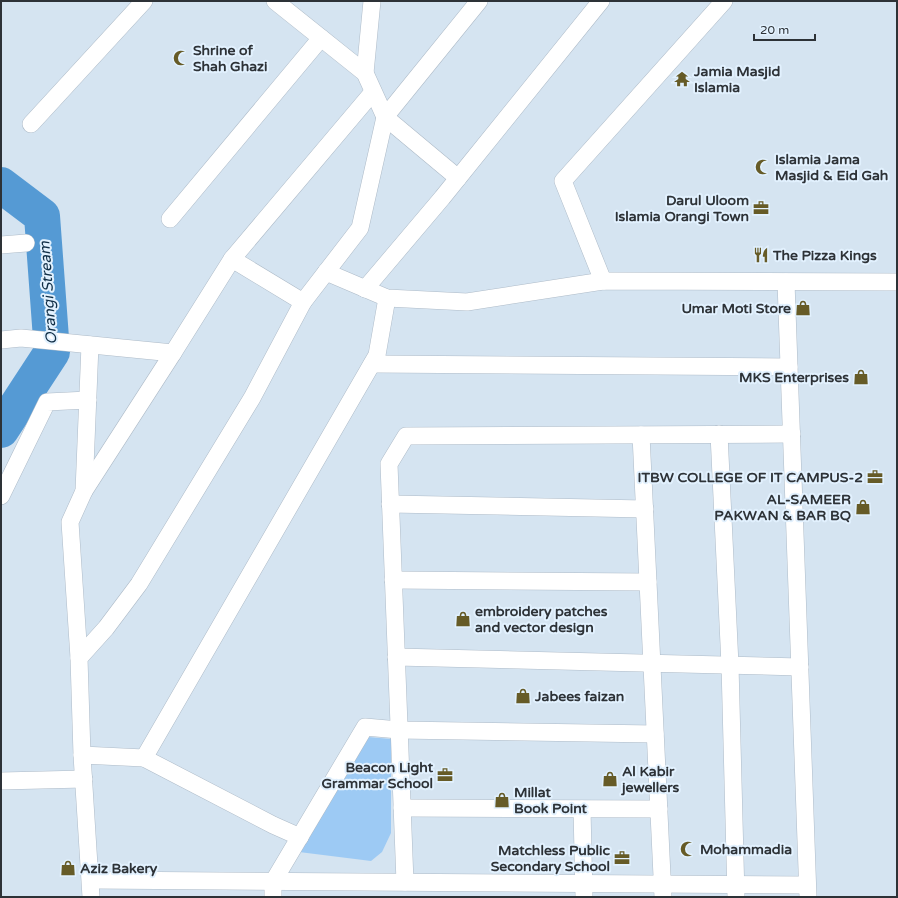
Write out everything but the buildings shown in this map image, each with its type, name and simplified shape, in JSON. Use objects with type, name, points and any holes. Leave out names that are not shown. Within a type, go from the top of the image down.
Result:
[{"type":"street","points":[[31,124],[144,1]]},
{"type":"street","points":[[275,1],[365,73]]},
{"type":"street","points":[[372,1],[365,73],[385,117],[458,178]]},
{"type":"street","points":[[79,658],[106,628],[139,584],[252,398],[302,302],[360,228],[385,117],[479,1]]},
{"type":"street","points":[[365,289],[458,178],[601,1]]},
{"type":"street","points":[[603,281],[563,181],[724,1]]},
{"type":"street","points":[[170,219],[321,38]]},
{"type":"street","points":[[373,92],[232,260],[84,491],[70,522],[79,658],[82,756],[91,889],[273,889],[405,882],[510,890],[807,891],[786,282]]},
{"type":"street","points":[[1,245],[26,243]]},
{"type":"street","points":[[232,260],[302,302]]},
{"type":"street","points":[[326,272],[387,298],[467,302],[603,281],[897,282]]},
{"type":"street","points":[[144,758],[377,355],[387,298]]},
{"type":"street","points":[[1,340],[21,338],[173,354]]},
{"type":"street","points":[[84,491],[89,345]]},
{"type":"street","points":[[372,364],[789,367]]},
{"type":"street","points":[[1,496],[47,402],[88,400]]},
{"type":"street","points":[[641,434],[663,890]]},
{"type":"street","points":[[719,434],[730,665],[736,891]]},
{"type":"street","points":[[405,882],[389,464],[406,436],[792,434]]},
{"type":"street","points":[[390,504],[645,509]]},
{"type":"street","points":[[393,580],[648,582]]},
{"type":"street","points":[[396,657],[800,667]]},
{"type":"street","points":[[273,889],[300,837],[365,727],[399,730],[655,734]]},
{"type":"street","points":[[82,756],[144,758],[273,825],[300,837]]},
{"type":"street","points":[[1,781],[84,779]]},
{"type":"street","points":[[402,808],[659,809]]},
{"type":"street","points":[[582,809],[584,890]]},
{"type":"shaded area","points":[[368,737],[391,739],[391,833],[382,852],[371,861],[299,852]]},
{"type":"waterway","name":"Orangi Stream","points":[[1,185],[42,216],[52,352],[1,430]]},
{"type":"place","name":"Shrine of Shah Ghazi","points":[[181,58]]},
{"type":"place","name":"Jamia Masjid Islamia","points":[[682,79]]},
{"type":"place","name":"Islamia Jama Masjid & Eid Gah","points":[[763,167]]},
{"type":"place","name":"Darul Uloom Islamia Orangi Town","points":[[761,208]]},
{"type":"place","name":"The Pizza Kings","points":[[761,255]]},
{"type":"place","name":"Umar Moti Store","points":[[803,308]]},
{"type":"place","name":"MKS Enterprises","points":[[861,377]]},
{"type":"place","name":"ITBW COLLEGE OF IT CAMPUS-2","points":[[875,477]]},
{"type":"place","name":"AL-SAMEER PAKWAN & BAR BQ","points":[[863,507]]},
{"type":"place","name":"embroidery patches and vector design","points":[[463,619]]},
{"type":"place","name":"Jabees faizan","points":[[523,696]]},
{"type":"place","name":"Beacon Light Grammar School","points":[[445,775]]},
{"type":"place","name":"Al Kabir jewellers","points":[[610,779]]},
{"type":"place","name":"Millat Book Point","points":[[502,800]]},
{"type":"place","name":"Mohammadia","points":[[688,849]]},
{"type":"place","name":"Matchless Public Secondary School","points":[[622,858]]},
{"type":"place","name":"Aziz Bakery","points":[[68,868]]}]
